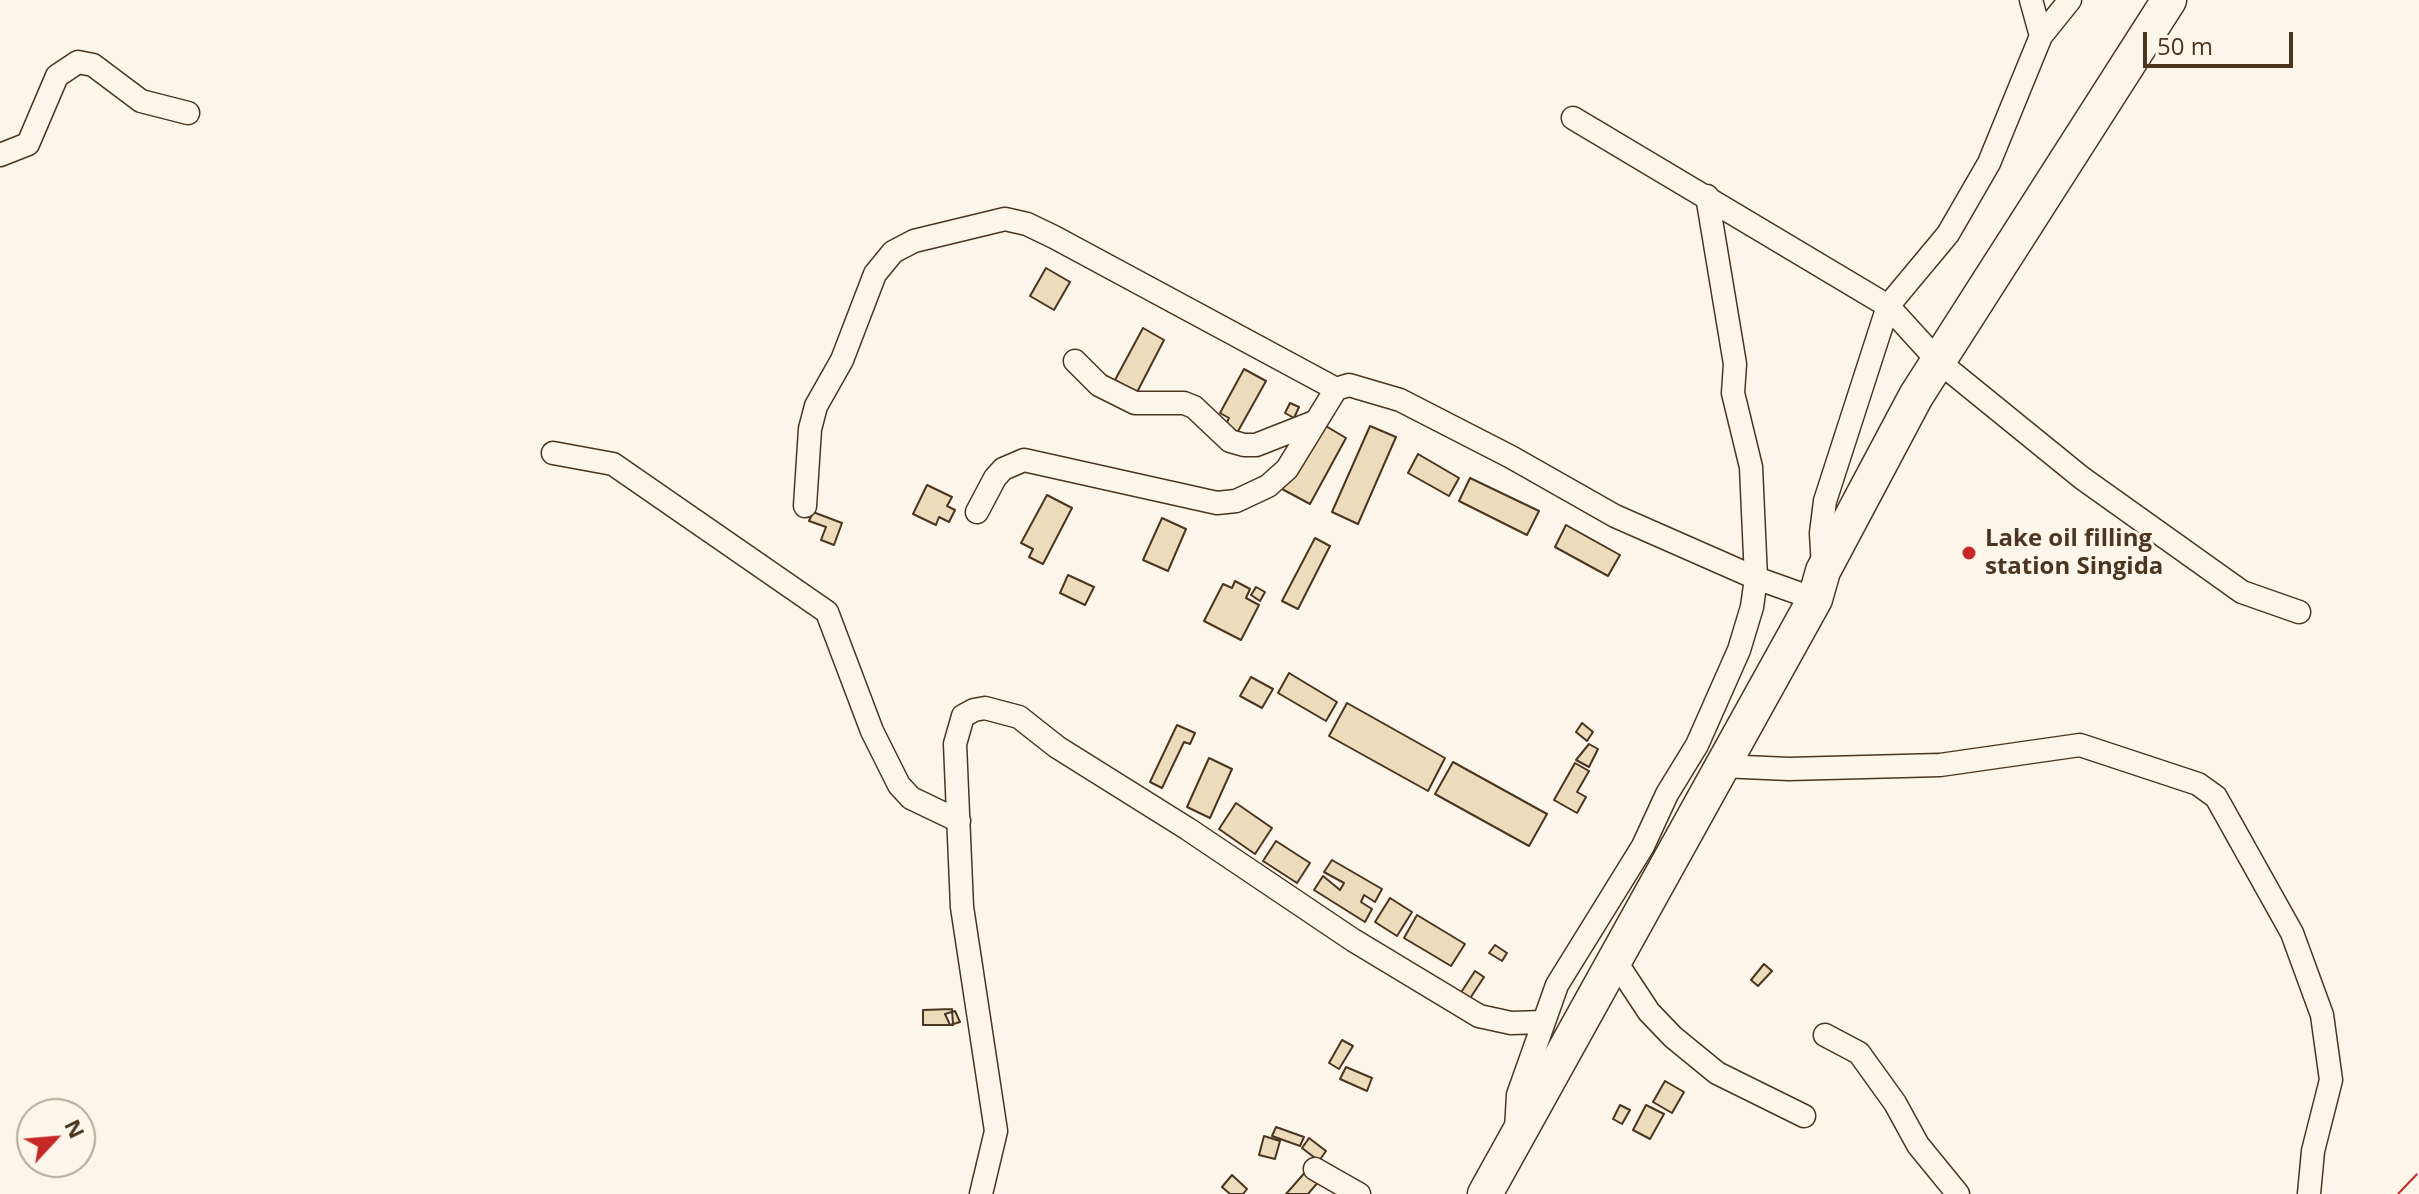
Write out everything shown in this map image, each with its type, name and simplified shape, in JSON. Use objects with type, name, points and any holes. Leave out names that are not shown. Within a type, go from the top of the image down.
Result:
[{"type":"highway","points":[[1489,1192],[1938,361],[2169,0]]},
{"type":"street","points":[[2031,0],[2041,36]]},
{"type":"street","points":[[977,512],[1003,469],[1024,460],[1217,503],[1236,501],[1278,479],[1296,456],[1312,423],[1336,389],[1349,385],[1400,400],[1511,457],[1615,516],[1756,578],[1819,585],[1825,501],[1888,306],[1948,234],[1977,184],[2041,36],[2070,0]]},
{"type":"street","points":[[0,155],[28,144],[57,76],[78,62],[93,65],[141,101],[188,113]]},
{"type":"street","points":[[1573,118],[1888,306],[1938,361],[2082,478],[2242,592],[2299,612]]},
{"type":"street","points":[[1516,1139],[1518,1095],[1557,985],[1643,846],[1667,794],[1697,745],[1739,650],[1756,578],[1751,467],[1733,393],[1735,364],[1707,196]]},
{"type":"street","points":[[805,506],[810,429],[816,406],[842,360],[875,274],[893,252],[914,241],[989,220],[1005,219],[1027,224],[1054,237],[1336,389]]},
{"type":"street","points":[[1075,361],[1099,385],[1135,403],[1184,403],[1194,407],[1230,441],[1244,445],[1256,445],[1312,423]]},
{"type":"street","points":[[553,453],[613,464],[827,612],[872,731],[899,785],[911,798],[959,821]]},
{"type":"street","points":[[981,1194],[996,1131],[962,907],[955,744],[963,716],[985,708],[1019,717],[1057,747],[1445,997],[1479,1016],[1511,1023],[1543,1022]]},
{"type":"street","points":[[1721,766],[1789,769],[1940,765],[2080,745],[2198,784],[2216,797],[2286,920],[2322,1015],[2331,1080],[2313,1151],[2309,1194]]},
{"type":"street","points":[[1614,959],[1649,1012],[1673,1037],[1717,1073],[1804,1116]]},
{"type":"street","points":[[1825,1035],[1859,1053],[1895,1103],[1912,1137],[1958,1194]]},
{"type":"street","points":[[1315,1169],[1359,1194]]},
{"type":"building","points":[[1046,268],[1070,282],[1054,310],[1030,296]]},
{"type":"building","points":[[1143,328],[1164,340],[1134,398],[1121,391],[1124,385],[1115,380]]},
{"type":"building","points":[[1244,369],[1266,381],[1237,433],[1225,426],[1229,418],[1220,413]]},
{"type":"building","points":[[1290,403],[1299,407],[1294,418],[1285,413]]},
{"type":"building","points":[[1319,422],[1346,438],[1310,504],[1282,489]]},
{"type":"building","points":[[1370,426],[1396,437],[1358,524],[1332,512]]},
{"type":"building","points":[[1418,454],[1459,478],[1449,496],[1408,473]]},
{"type":"building","points":[[1470,478],[1539,511],[1527,535],[1459,501]]},
{"type":"building","points":[[927,485],[952,497],[947,506],[955,510],[949,522],[939,517],[936,525],[913,514]]},
{"type":"building","points":[[1047,495],[1072,508],[1043,564],[1029,557],[1033,549],[1021,543]]},
{"type":"building","points":[[813,512],[842,523],[834,545],[821,540],[826,527],[809,521]]},
{"type":"building","points":[[1162,518],[1186,529],[1168,571],[1143,560]]},
{"type":"building","points":[[1566,525],[1620,555],[1608,576],[1555,547]]},
{"type":"building","points":[[1315,538],[1330,546],[1298,609],[1282,601]]},
{"type":"building","points":[[1068,575],[1094,587],[1085,605],[1060,593]]},
{"type":"building","points":[[1235,581],[1250,589],[1246,598],[1259,605],[1241,640],[1204,621],[1223,584],[1232,588]]},
{"type":"building","points":[[1256,587],[1265,592],[1260,601],[1251,595]]},
{"type":"building","points":[[1289,673],[1337,702],[1326,721],[1278,693]]},
{"type":"building","points":[[1251,677],[1273,689],[1262,708],[1240,696]]},
{"type":"building","points":[[1347,703],[1445,758],[1428,791],[1329,736]]},
{"type":"building","points":[[1582,723],[1593,732],[1587,741],[1576,732]]},
{"type":"building","points":[[1177,725],[1195,733],[1190,744],[1184,742],[1162,788],[1150,782]]},
{"type":"building","points":[[1589,744],[1598,749],[1589,767],[1576,760]]},
{"type":"building","points":[[1209,758],[1232,769],[1210,818],[1187,807]]},
{"type":"building","points":[[1453,762],[1547,814],[1529,846],[1435,794]]},
{"type":"building","points":[[1575,763],[1589,771],[1577,792],[1586,797],[1577,813],[1554,800]]},
{"type":"building","points":[[1236,803],[1272,828],[1255,854],[1219,829]]},
{"type":"building","points":[[1276,841],[1310,863],[1297,883],[1263,861]]},
{"type":"building","points":[[1332,860],[1382,889],[1375,902],[1364,895],[1361,902],[1372,909],[1365,922],[1314,890],[1323,876],[1340,890],[1344,883],[1324,872]]},
{"type":"building","points":[[1390,898],[1412,912],[1397,936],[1375,922]]},
{"type":"building","points":[[1417,915],[1465,944],[1451,966],[1404,938]]},
{"type":"building","points":[[1495,945],[1507,953],[1502,961],[1489,953]]},
{"type":"building","points":[[1764,964],[1772,971],[1758,986],[1751,980]]},
{"type":"building","points":[[1475,971],[1484,977],[1469,1000],[1460,994]]},
{"type":"building","points":[[952,1009],[953,1025],[923,1025],[923,1010]]},
{"type":"building","points":[[955,1011],[960,1022],[950,1025],[945,1014]]},
{"type":"building","points":[[1342,1040],[1353,1046],[1339,1069],[1329,1063]]},
{"type":"building","points":[[1346,1067],[1372,1078],[1367,1091],[1340,1079]]},
{"type":"building","points":[[1665,1081],[1684,1092],[1672,1113],[1653,1102]]},
{"type":"building","points":[[1620,1105],[1630,1110],[1622,1124],[1613,1119]]},
{"type":"building","points":[[1646,1105],[1664,1114],[1650,1139],[1633,1130]]},
{"type":"building","points":[[1276,1127],[1304,1137],[1300,1146],[1272,1136]]},
{"type":"building","points":[[1264,1136],[1280,1141],[1275,1159],[1259,1155]]},
{"type":"building","points":[[1309,1138],[1326,1151],[1319,1161],[1302,1148]]},
{"type":"building","points":[[1308,1169],[1320,1180],[1308,1194],[1286,1194]]},
{"type":"building","points":[[1232,1175],[1247,1189],[1243,1194],[1230,1194],[1222,1187]]},
{"type":"power","points":[[2398,1194],[2419,1172]]},
{"type":"place","name":"Lake oil filling station Singida","points":[[1969,553]]}]
